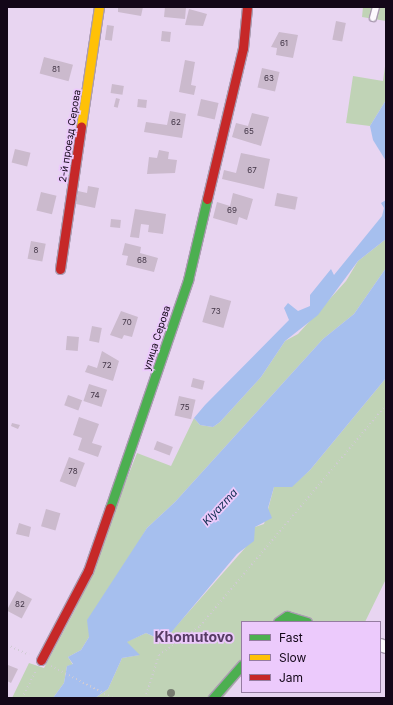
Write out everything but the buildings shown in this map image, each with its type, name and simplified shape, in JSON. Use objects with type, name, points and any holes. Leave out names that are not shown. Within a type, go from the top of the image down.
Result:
[{"type":"street","name":"2-й проезд Серова","points":[[60,269],[99,7]]},
{"type":"street","name":"улица Серова","points":[[41,660],[88,571],[188,280],[244,48],[247,7]]},
{"type":"street","points":[[280,621],[287,616],[304,621]]},
{"type":"street","points":[[213,698],[241,666]]},
{"type":"lane","points":[[373,18],[376,7]]},
{"type":"path","points":[[145,698],[159,655],[200,626],[386,405]]},
{"type":"path","points":[[7,644],[41,660],[22,698]]},
{"type":"path","points":[[60,670],[113,698]]},
{"type":"green space","points":[[363,7],[386,7],[386,21],[362,17]]},
{"type":"green space","points":[[386,59],[386,100],[370,126],[346,123],[353,76],[383,81]]},
{"type":"green space","points":[[386,239],[386,268],[354,314],[323,339],[175,502],[147,528],[89,627],[89,637],[81,650],[68,657],[73,665],[67,666],[64,683],[53,698],[12,698],[29,663],[44,668],[76,608],[137,453],[171,466],[194,418],[200,425],[213,427],[220,422],[261,377],[285,341],[298,334],[346,281],[358,261]]},
{"type":"green space","points":[[386,378],[386,579],[365,621],[241,621],[241,676],[223,698],[95,698],[108,689],[122,658],[139,655],[126,642],[146,633],[163,641],[245,548],[255,527],[264,524],[274,487],[292,486],[310,470]]},
{"type":"water","points":[[386,100],[386,161],[373,140],[370,126]]},
{"type":"water","points":[[386,200],[386,239],[358,261],[318,315],[285,341],[261,377],[220,422],[213,427],[200,425],[194,418],[205,405],[289,320],[284,308],[288,303],[298,311],[310,306],[310,295],[331,269],[334,275],[382,216],[384,208],[381,203]]},
{"type":"water","name":"Klyazma","points":[[386,268],[386,378],[310,470],[292,487],[274,487],[268,508],[272,518],[255,527],[254,541],[237,554],[164,641],[146,633],[127,642],[140,655],[122,658],[108,689],[95,698],[53,698],[64,683],[67,666],[73,664],[68,657],[81,650],[89,637],[87,620],[147,528],[175,502],[323,339],[354,314]]},
{"type":"traffic: fast","points":[[110,508],[188,280],[207,199]]},
{"type":"traffic: fast","points":[[280,621],[287,616],[304,621]]},
{"type":"traffic: fast","points":[[213,698],[241,666]]},
{"type":"traffic: slow","points":[[81,127],[99,7]]},
{"type":"traffic: jam","points":[[207,199],[243,48],[247,7]]},
{"type":"traffic: jam","points":[[60,269],[81,127]]},
{"type":"traffic: jam","points":[[41,660],[88,571],[110,508]]},
{"type":"district","name":"Khomutovo","points":[[194,637]]}]
